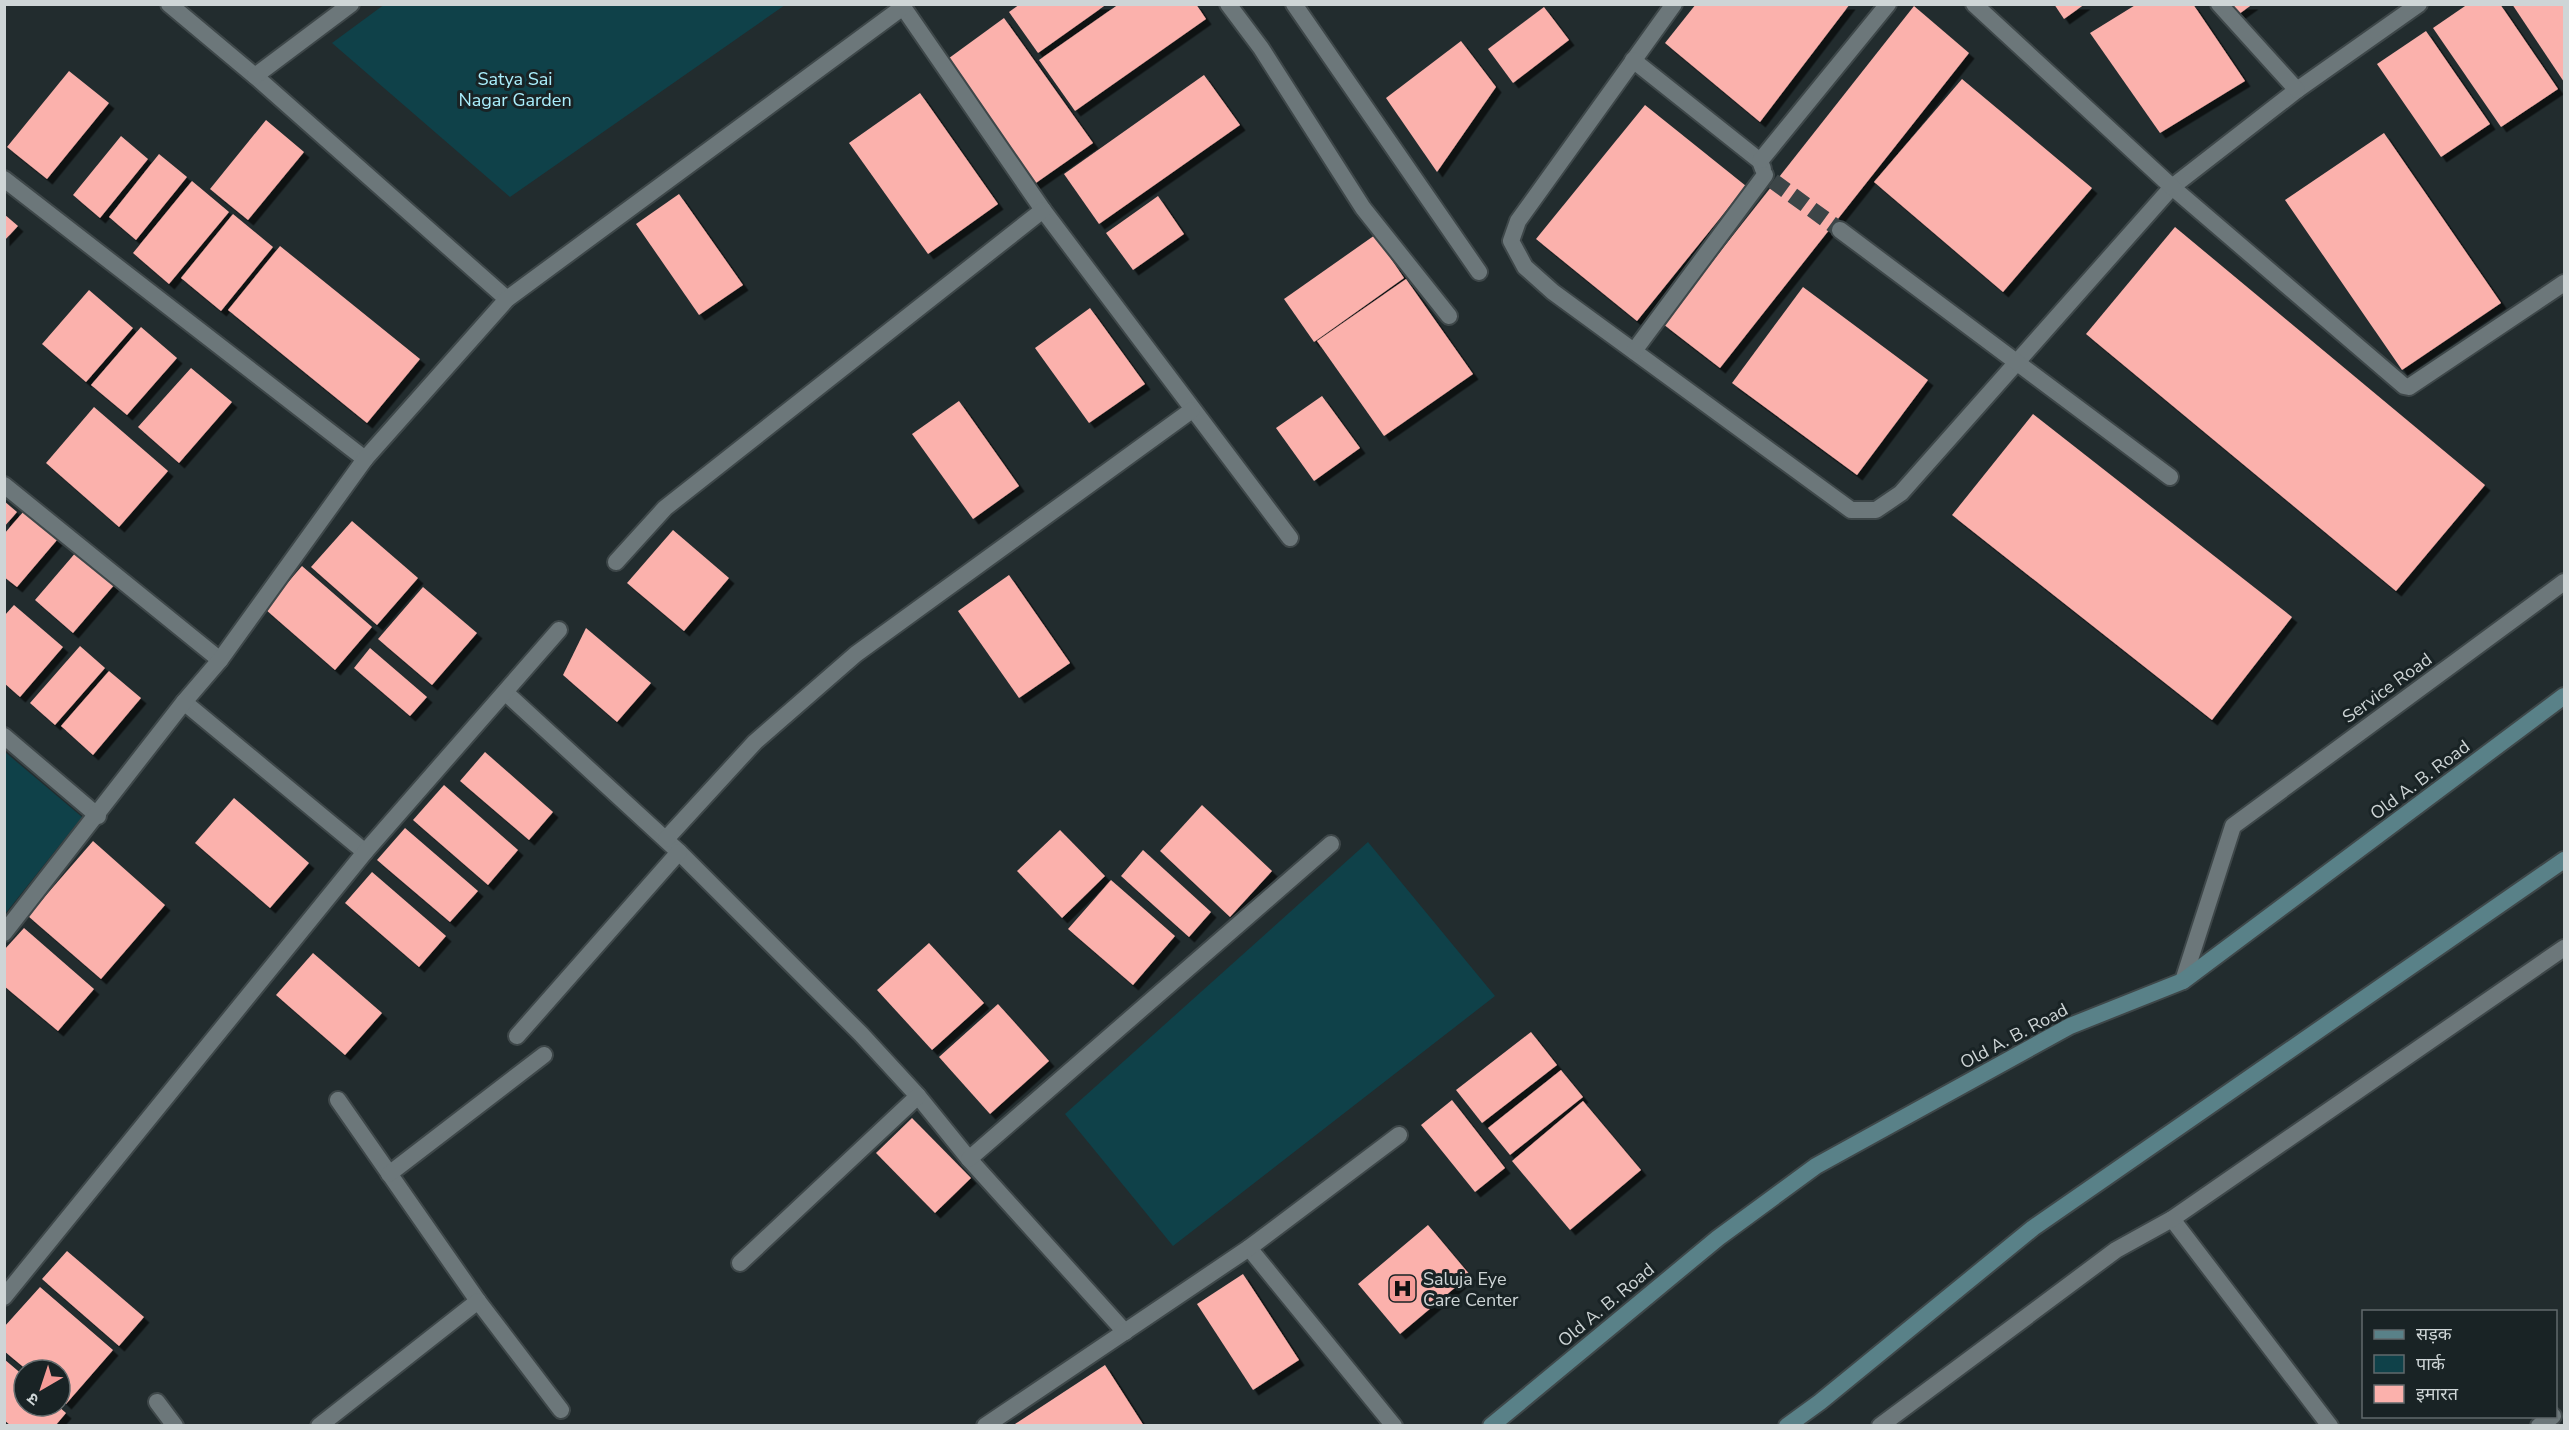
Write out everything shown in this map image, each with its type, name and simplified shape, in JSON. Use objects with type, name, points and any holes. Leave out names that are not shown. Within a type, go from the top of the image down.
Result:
[{"type":"main road","name":"Old A. B. Road","points":[[1491,1425],[1718,1238],[1816,1166],[2070,1026],[2183,981],[2565,696]]},
{"type":"main road","points":[[1786,1425],[1820,1402],[2033,1228],[2565,860]]},
{"type":"street","points":[[169,4],[255,76],[507,299]]},
{"type":"street","points":[[255,76],[351,4]]},
{"type":"street","points":[[1228,4],[1261,48],[1363,208],[1449,316]]},
{"type":"street","points":[[1294,4],[1479,272]]},
{"type":"street","points":[[1674,4],[1518,221],[1511,241],[1526,267],[1553,292],[1851,510],[1876,510],[1901,493],[2172,187],[2297,90],[2419,4]]},
{"type":"street","points":[[1634,351],[1888,4]]},
{"type":"street","points":[[1974,4],[2172,187],[2404,386],[2409,387],[2565,283]]},
{"type":"street","points":[[2218,4],[2297,90]]},
{"type":"street","points":[[4,933],[98,816],[184,702],[220,660],[365,459],[507,299],[902,6],[1043,210],[1192,411],[1290,538]]},
{"type":"street","points":[[1633,60],[1766,172]]},
{"type":"street","points":[[4,179],[365,459]]},
{"type":"street","points":[[616,562],[665,508],[1043,210]]},
{"type":"street","points":[[1840,230],[2169,477]]},
{"type":"street","points":[[666,839],[755,742],[856,654],[1192,411]]},
{"type":"street","points":[[4,485],[220,660]]},
{"type":"street","name":"Service Road","points":[[2183,981],[2233,826],[2565,582]]},
{"type":"street","points":[[4,1297],[365,852],[559,630]]},
{"type":"street","points":[[506,693],[666,839],[861,1034],[918,1096],[969,1160],[1125,1332]]},
{"type":"street","points":[[184,702],[365,852]]},
{"type":"street","points":[[4,736],[98,816]]},
{"type":"street","points":[[969,1160],[1331,844]]},
{"type":"street","points":[[517,1036],[679,852]]},
{"type":"street","points":[[1880,1425],[2116,1251],[2172,1219],[2565,948]]},
{"type":"street","points":[[389,1174],[544,1055]]},
{"type":"street","points":[[740,1263],[918,1096]]},
{"type":"street","points":[[338,1100],[478,1301],[561,1410]]},
{"type":"street","points":[[985,1425],[1249,1248],[1399,1135]]},
{"type":"street","points":[[2172,1219],[2330,1425]]},
{"type":"street","points":[[1249,1248],[1394,1425]]},
{"type":"street","points":[[319,1425],[478,1301]]},
{"type":"street","points":[[158,1402],[175,1425]]},
{"type":"green space","name":"Satya Sai Nagar Garden","points":[[385,4],[785,5],[510,197],[332,43]]},
{"type":"green space","points":[[5,752],[82,817],[5,914]]},
{"type":"green space","points":[[1368,842],[1495,996],[1173,1246],[1065,1114]]},
{"type":"building","points":[[1020,4],[1107,4],[1038,53],[1009,12]]},
{"type":"building","points":[[1119,4],[1196,4],[1206,19],[1075,111],[1039,60]]},
{"type":"building","points":[[1696,4],[1850,4],[1760,122],[1665,43]]},
{"type":"building","points":[[2054,4],[2085,4],[2064,19]]},
{"type":"building","points":[[2137,4],[2193,4],[2245,81],[2160,133],[2090,33]]},
{"type":"building","points":[[2232,4],[2253,4],[2239,14]]},
{"type":"building","points":[[2468,4],[2500,4],[2558,89],[2501,127],[2433,28]]},
{"type":"building","points":[[2512,4],[2564,4],[2564,82]]},
{"type":"building","points":[[1914,6],[1969,53],[1720,368],[1663,324]]},
{"type":"building","points":[[1544,7],[1569,40],[1513,83],[1488,49]]},
{"type":"building","points":[[1004,18],[1093,143],[1033,185],[945,61]]},
{"type":"building","points":[[2426,31],[2490,124],[2441,157],[2377,64]]},
{"type":"building","points":[[1461,41],[1496,87],[1437,172],[1386,98]]},
{"type":"building","points":[[69,71],[109,103],[47,179],[7,147]]},
{"type":"building","points":[[1204,75],[1240,125],[1099,224],[1064,174]]},
{"type":"building","points":[[1962,79],[2092,188],[2003,292],[1874,182]]},
{"type":"building","points":[[920,93],[998,204],[928,254],[849,143]]},
{"type":"building","points":[[1645,105],[1746,186],[1637,321],[1536,239]]},
{"type":"building","points":[[266,120],[304,152],[248,220],[210,189]]},
{"type":"building","points":[[2384,133],[2501,303],[2402,370],[2285,200]]},
{"type":"building","points":[[121,136],[148,159],[100,218],[73,195]]},
{"type":"building","points":[[159,154],[187,177],[136,240],[109,217]]},
{"type":"building","points":[[192,181],[229,212],[169,284],[133,253]]},
{"type":"building","points":[[679,194],[743,285],[699,315],[636,224]]},
{"type":"building","points":[[1158,196],[1184,234],[1133,270],[1106,233]]},
{"type":"building","points":[[4,214],[18,226],[4,241]]},
{"type":"building","points":[[233,214],[273,247],[221,311],[181,278]]},
{"type":"building","points":[[2175,227],[2485,485],[2396,591],[2086,334]]},
{"type":"building","points":[[1375,235],[1404,278],[1314,342],[1284,299]]},
{"type":"building","points":[[280,246],[420,359],[367,423],[228,310]]},
{"type":"building","points":[[1406,279],[1473,374],[1384,436],[1317,341]]},
{"type":"building","points":[[1803,287],[1928,380],[1857,475],[1732,383]]},
{"type":"building","points":[[89,290],[133,328],[86,382],[42,344]]},
{"type":"building","points":[[1090,308],[1145,384],[1089,423],[1035,348]]},
{"type":"building","points":[[141,327],[177,358],[127,415],[91,385]]},
{"type":"building","points":[[191,368],[232,402],[179,463],[138,427]]},
{"type":"building","points":[[1322,396],[1360,448],[1314,481],[1276,428]]},
{"type":"building","points":[[959,401],[1019,486],[973,519],[912,434]]},
{"type":"building","points":[[94,407],[168,471],[119,527],[46,463]]},
{"type":"building","points":[[2033,414],[2292,617],[2212,720],[1952,515]]},
{"type":"building","points":[[4,501],[17,512],[4,527]]},
{"type":"building","points":[[24,511],[57,540],[17,587],[4,577],[4,534]]},
{"type":"building","points":[[352,521],[418,578],[377,625],[311,567]]},
{"type":"building","points":[[673,530],[729,578],[684,631],[627,583]]},
{"type":"building","points":[[77,551],[115,584],[73,633],[35,600]]},
{"type":"building","points":[[302,566],[372,627],[335,670],[265,609]]},
{"type":"building","points":[[1009,575],[1070,663],[1019,698],[958,611]]},
{"type":"building","points":[[423,587],[477,633],[432,685],[378,639]]},
{"type":"building","points":[[14,605],[63,647],[20,697],[4,683],[4,616]]},
{"type":"building","points":[[586,628],[651,683],[617,722],[563,675]]},
{"type":"building","points":[[80,646],[105,668],[55,725],[30,703]]},
{"type":"building","points":[[370,648],[427,697],[410,716],[354,668]]},
{"type":"building","points":[[109,671],[141,698],[93,755],[61,726]]},
{"type":"building","points":[[485,752],[553,812],[529,840],[460,781]]},
{"type":"building","points":[[444,785],[518,850],[488,885],[413,820]]},
{"type":"building","points":[[234,798],[309,863],[270,908],[195,843]]},
{"type":"building","points":[[1202,805],[1272,871],[1230,917],[1160,851]]},
{"type":"building","points":[[405,828],[478,891],[450,922],[377,860]]},
{"type":"building","points":[[1060,830],[1105,876],[1062,918],[1017,871]]},
{"type":"building","points":[[93,841],[165,905],[101,979],[28,916]]},
{"type":"building","points":[[1143,850],[1211,912],[1189,937],[1121,876]]},
{"type":"building","points":[[372,872],[446,936],[419,967],[345,903]]},
{"type":"building","points":[[1111,880],[1175,936],[1133,985],[1068,929]]},
{"type":"building","points":[[24,928],[94,989],[58,1031],[4,986],[4,950]]},
{"type":"building","points":[[929,943],[984,1003],[932,1050],[877,990]]},
{"type":"building","points":[[313,953],[382,1013],[345,1055],[276,995]]},
{"type":"building","points":[[998,1004],[1049,1061],[990,1114],[939,1057]]},
{"type":"building","points":[[1531,1032],[1557,1065],[1482,1123],[1456,1090]]},
{"type":"building","points":[[1561,1070],[1583,1097],[1510,1155],[1488,1128]]},
{"type":"building","points":[[1452,1100],[1505,1168],[1475,1192],[1421,1125]]},
{"type":"building","points":[[1583,1101],[1641,1170],[1570,1230],[1512,1161]]},
{"type":"building","points":[[912,1118],[971,1178],[935,1213],[876,1153]]},
{"type":"building","points":[[1428,1225],[1470,1275],[1400,1334],[1358,1284]]},
{"type":"building","points":[[67,1251],[144,1317],[119,1346],[42,1279]]},
{"type":"building","points":[[1243,1274],[1299,1360],[1253,1390],[1197,1304]]},
{"type":"building","points":[[40,1287],[113,1350],[72,1397],[72,1358],[12,1358],[4,1351],[4,1327]]},
{"type":"building","points":[[4,1359],[12,1366],[12,1418],[62,1418],[55,1426],[11,1426],[4,1420]]},
{"type":"building","points":[[1105,1365],[1144,1426],[1012,1426]]},
{"type":"tunnel","points":[[1773,181],[1840,230]]},
{"type":"place","name":"Saluja Eye Care Center","points":[[1402,1289]]}]
